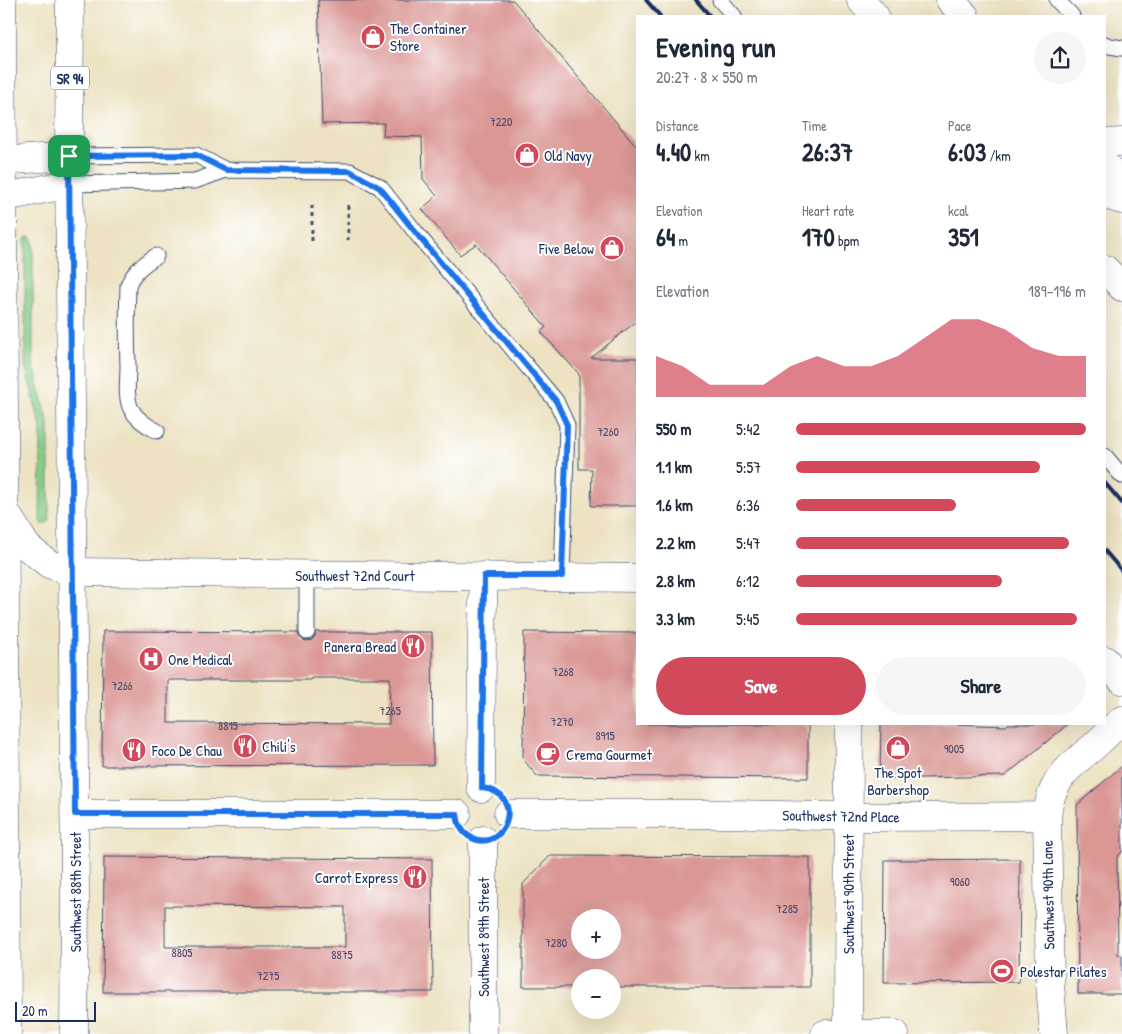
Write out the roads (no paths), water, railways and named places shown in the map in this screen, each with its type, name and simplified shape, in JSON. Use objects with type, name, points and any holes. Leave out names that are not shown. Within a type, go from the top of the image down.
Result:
[{"type":"main road","points":[[2,0],[1,198],[10,1032]]},
{"type":"main road","name":"Southwest 88th Street","points":[[70,0],[69,156],[75,814],[74,1034]]},
{"type":"main road","points":[[861,0],[874,15]]},
{"type":"main road","points":[[1106,144],[1122,142]]},
{"type":"main road","points":[[2,161],[69,156]]},
{"type":"main road","points":[[1106,166],[1122,182]]},
{"type":"main road","points":[[1,198],[70,184]]},
{"type":"main road","points":[[1106,195],[1122,200]]},
{"type":"main road","points":[[1106,270],[1122,287]]},
{"type":"main road","name":"Southwest 72nd Court","points":[[5,511],[27,547],[49,564],[72,572],[636,578]]},
{"type":"main road","points":[[482,788],[484,576]]},
{"type":"main road","points":[[1106,661],[1122,680]]},
{"type":"main road","points":[[1048,816],[1048,803],[1060,777],[1070,765],[1105,737],[1122,720]]},
{"type":"main road","name":"Southwest 90th Street","points":[[848,1034],[849,725]]},
{"type":"main road","points":[[482,788],[497,792],[503,798],[508,814],[507,822],[498,835],[491,839],[483,840],[475,839],[462,830],[457,814],[461,799],[466,794],[482,788]]},
{"type":"main road","points":[[75,814],[457,814]]},
{"type":"main road","name":"Southwest 72nd Place","points":[[508,814],[1048,816]]},
{"type":"main road","name":"Southwest 90th Lane","points":[[1048,816],[1050,984],[1054,1034]]},
{"type":"main road","name":"Southwest 89th Street","points":[[483,840],[483,1034]]},
{"type":"main road","points":[[825,1034],[895,1034]]},
{"type":"lane","points":[[720,0],[733,15]]},
{"type":"lane","points":[[1057,0],[1071,15]]},
{"type":"lane","points":[[1106,44],[1122,48]]},
{"type":"lane","points":[[69,156],[196,155],[226,170]]},
{"type":"lane","points":[[70,184],[195,181],[226,170],[350,171],[380,188],[556,401],[567,425],[562,576]]},
{"type":"lane","points":[[156,256],[143,264],[133,275],[128,285],[127,353],[130,408],[136,418],[157,431]]},
{"type":"lane","points":[[1106,457],[1122,476]]},
{"type":"lane","points":[[307,632],[308,574]]},
{"type":"railway","points":[[646,0],[659,15]]},
{"type":"railway","points":[[696,0],[709,15]]},
{"type":"railway","points":[[1106,484],[1122,503]]},
{"type":"railway","points":[[1106,552],[1122,571]]},
{"type":"place","name":"The Container Store","points":[[373,37]]},
{"type":"place","name":"Old Navy","points":[[527,155]]},
{"type":"place","name":"Five Below","points":[[612,248]]},
{"type":"place","name":"Panera Bread","points":[[413,646]]},
{"type":"place","name":"One Medical","points":[[151,659]]},
{"type":"place","name":"Chili's","points":[[245,746]]},
{"type":"place","name":"The Spot Barbershop","points":[[898,748]]},
{"type":"place","name":"Foco De Chau","points":[[134,750]]},
{"type":"place","name":"Crema Gourmet","points":[[548,754]]},
{"type":"place","name":"Carrot Express","points":[[415,877]]},
{"type":"place","name":"Polestar Pilates","points":[[1002,971]]}]
